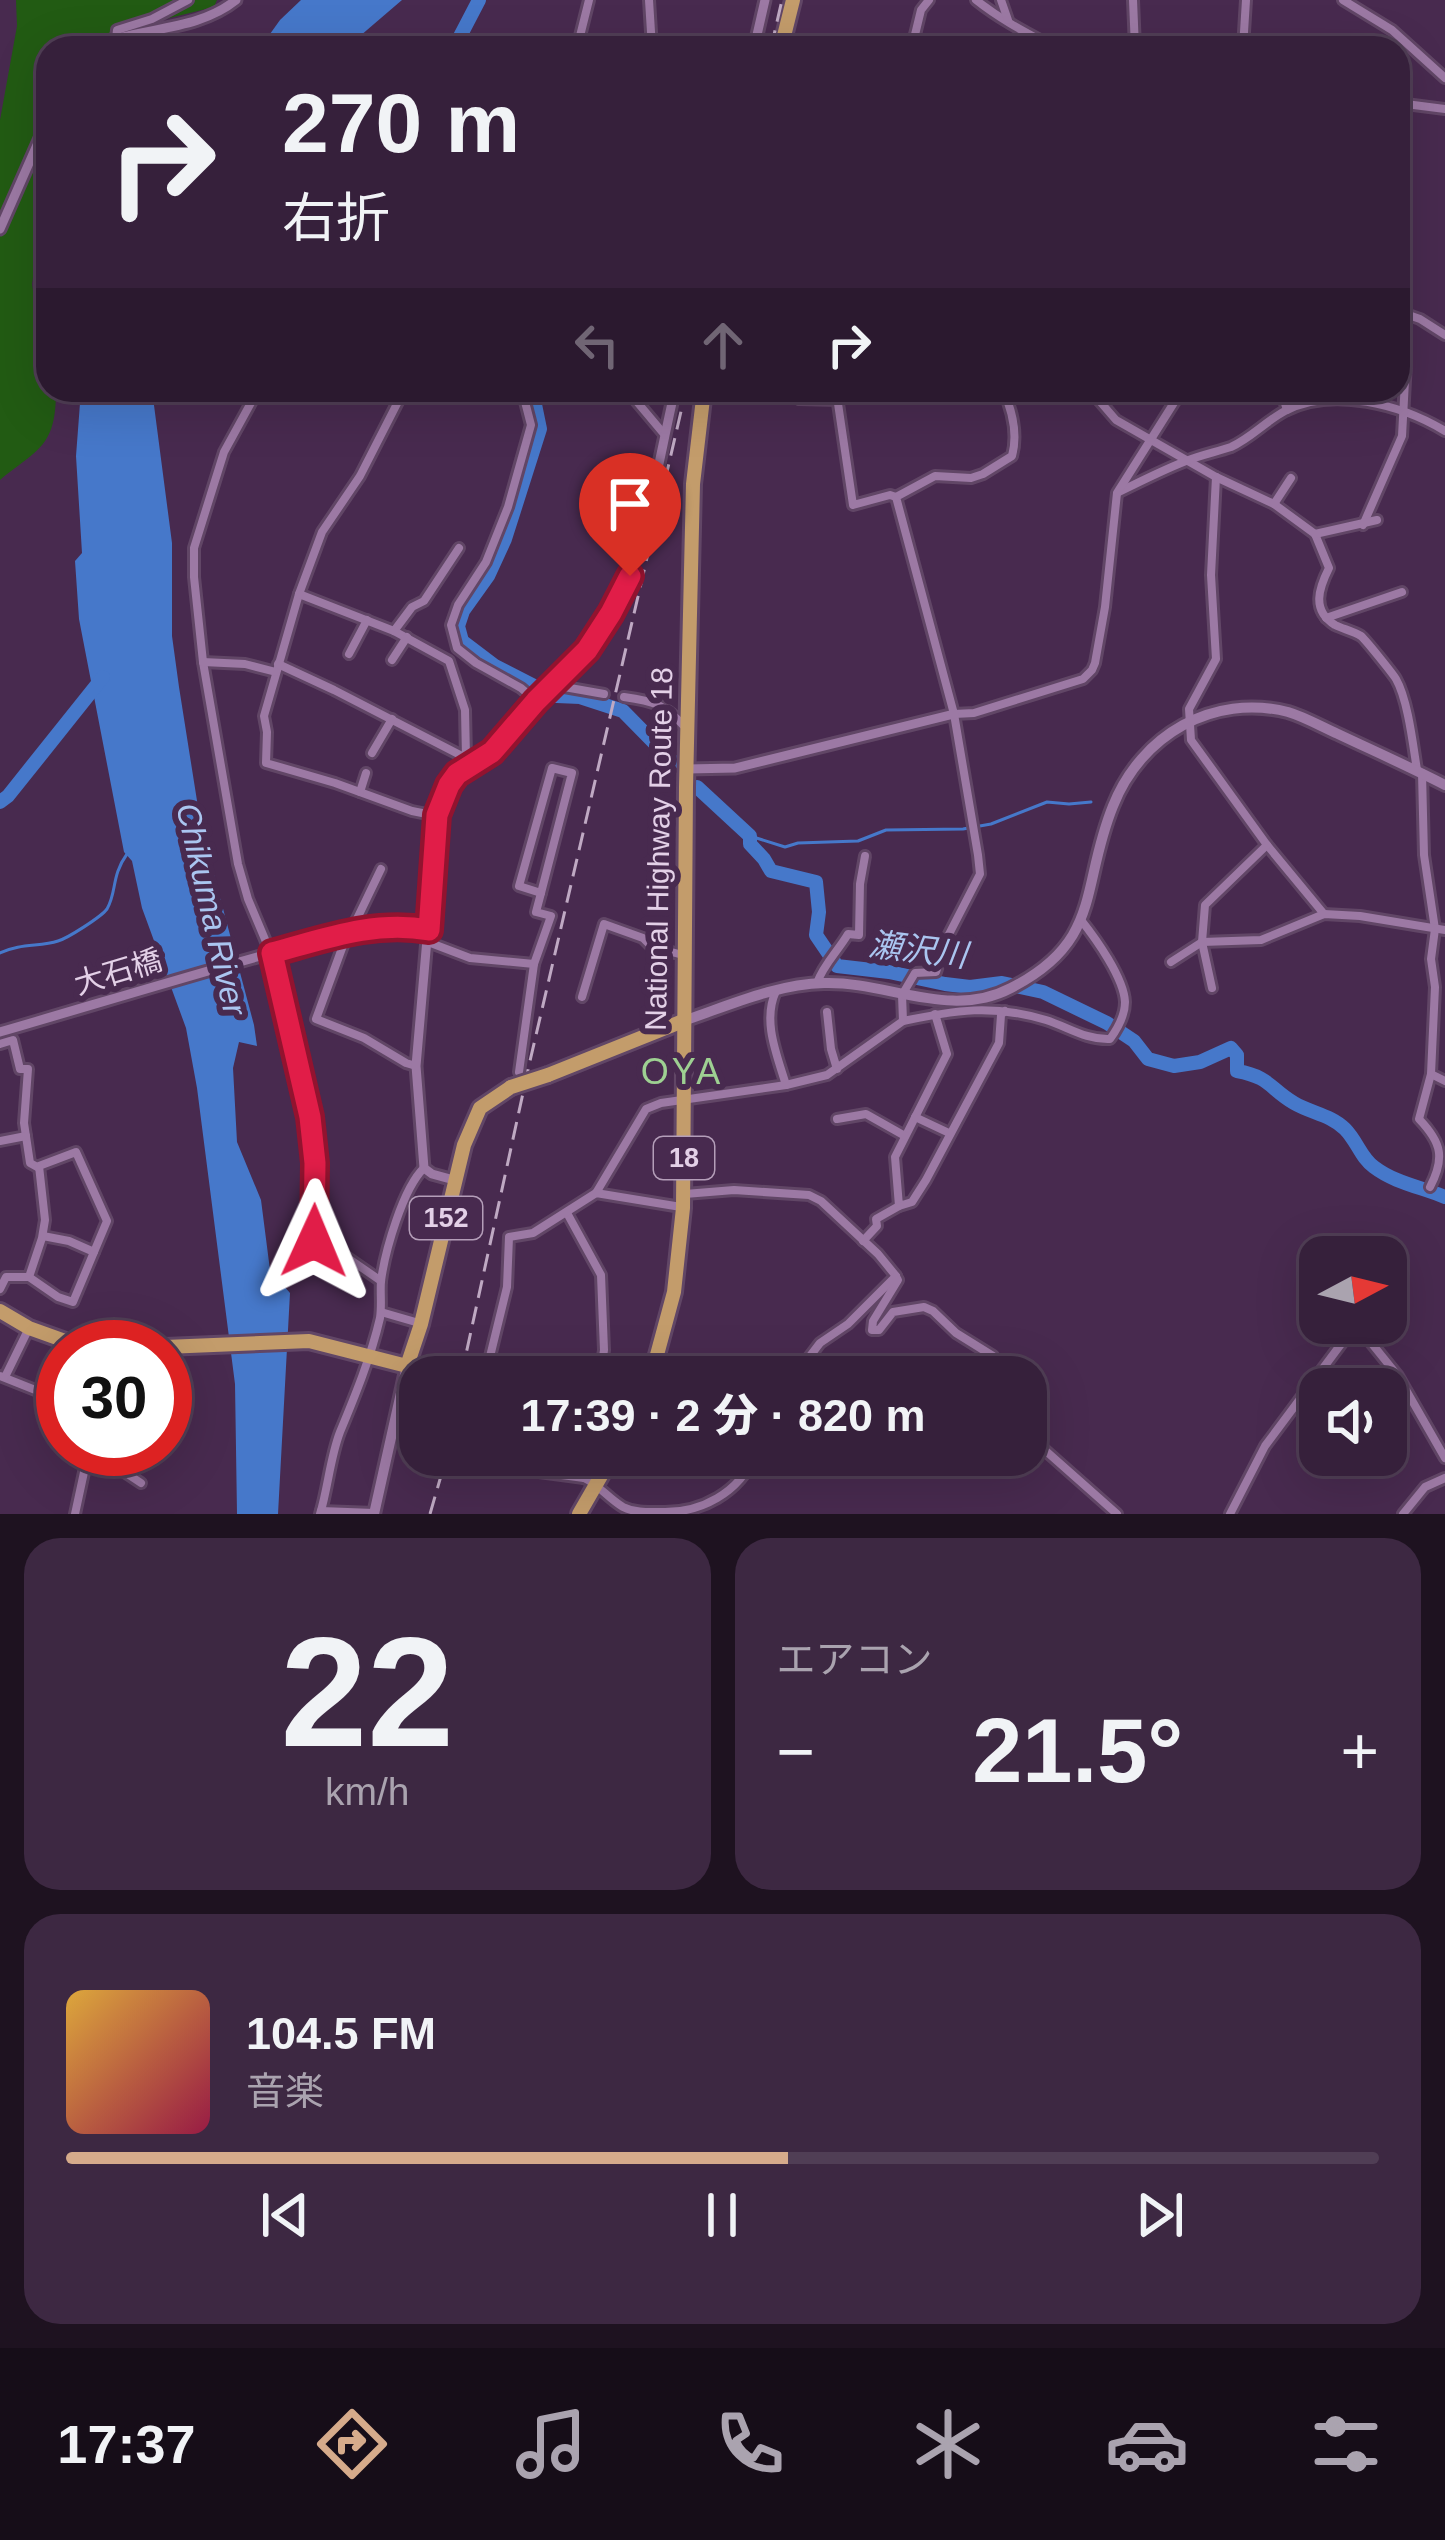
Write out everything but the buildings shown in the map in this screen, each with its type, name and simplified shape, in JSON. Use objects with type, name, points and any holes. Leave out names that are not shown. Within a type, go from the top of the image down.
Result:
[{"type":"highway","points":[[784,36],[793,0]]},
{"type":"highway","name":"National Highway Route 18","points":[[657,1356],[674,1292],[683,1201],[693,484],[703,402]]},
{"type":"highway","name":"152","points":[[410,1356],[454,1180],[480,1108],[515,1079],[548,1075],[683,1021]]},
{"type":"highway","points":[[0,1311],[36,1331]]},
{"type":"highway","points":[[192,1346],[309,1341],[399,1364]]},
{"type":"highway","points":[[579,1514],[594,1476]]},
{"type":"main road","points":[[683,1021],[776,991],[818,983],[970,1001],[1006,991],[1033,976],[1048,967],[1082,920],[1112,807],[1141,757],[1191,721],[1229,707],[1291,713],[1445,785]]},
{"type":"main road","points":[[374,1513],[399,1402]]},
{"type":"street","points":[[116,36],[117,30],[188,0]]},
{"type":"street","points":[[129,36],[211,17],[236,0]]},
{"type":"street","points":[[581,36],[589,0]]},
{"type":"street","points":[[649,0],[651,36]]},
{"type":"street","points":[[757,36],[765,0]]},
{"type":"street","points":[[915,36],[928,0]]},
{"type":"street","points":[[976,0],[1030,36]]},
{"type":"street","points":[[1001,0],[1008,20]]},
{"type":"street","points":[[1133,0],[1135,36]]},
{"type":"street","points":[[1244,36],[1246,0]]},
{"type":"street","points":[[1343,0],[1398,36]]},
{"type":"street","points":[[1410,47],[1445,78]]},
{"type":"street","points":[[1410,105],[1445,109]]},
{"type":"street","points":[[0,230],[36,148]]},
{"type":"street","points":[[1410,316],[1443,331]]},
{"type":"street","points":[[251,402],[224,452],[194,548],[202,662],[238,864],[310,1117],[314,1241]]},
{"type":"street","points":[[398,402],[360,476],[322,532],[299,594],[263,716],[266,763],[437,815]]},
{"type":"street","points":[[525,402],[531,425],[508,507],[493,549],[458,605],[452,625],[457,648],[538,699]]},
{"type":"street","points":[[637,402],[664,434]]},
{"type":"street","points":[[454,1180],[424,1168],[416,1066],[437,815],[457,774],[469,761],[492,752],[587,650],[611,613],[630,576],[672,402]]},
{"type":"street","points":[[838,402],[853,505],[896,497],[934,476],[971,478],[1012,456],[1016,444],[1007,402]]},
{"type":"street","points":[[1100,402],[1116,420],[1274,504],[1315,534],[1329,568],[1318,590],[1320,608],[1326,618],[1361,636],[1399,684],[1419,772],[1424,855],[1440,929],[1431,959],[1435,987],[1430,1074],[1418,1119],[1436,1136],[1443,1154],[1442,1170],[1430,1187]]},
{"type":"street","points":[[687,770],[735,768],[954,713],[974,713],[1083,679],[1092,670],[1105,607],[1118,493],[1175,402]]},
{"type":"street","points":[[1285,402],[1287,410]]},
{"type":"street","points":[[1118,493],[1231,446],[1287,410],[1329,402]]},
{"type":"street","points":[[1357,402],[1403,410],[1445,431]]},
{"type":"street","points":[[1364,525],[1399,448],[1404,402]]},
{"type":"street","points":[[1216,477],[1211,575],[1216,659],[1189,709],[1192,740],[1267,845],[1324,914]]},
{"type":"street","points":[[1274,504],[1292,478]]},
{"type":"street","points":[[896,497],[954,713],[980,874],[946,940],[936,972],[915,974],[902,995],[903,1021]]},
{"type":"street","points":[[1315,534],[1377,520]]},
{"type":"street","points":[[394,632],[412,607],[424,601],[459,548]]},
{"type":"street","points":[[1326,618],[1402,592]]},
{"type":"street","points":[[299,594],[394,632],[449,661],[465,710],[469,761]]},
{"type":"street","points":[[349,654],[367,620]]},
{"type":"street","points":[[392,660],[407,638]]},
{"type":"street","points":[[202,662],[277,668],[392,718],[469,761]]},
{"type":"street","points":[[550,686],[604,694]]},
{"type":"street","points":[[624,697],[668,708],[688,730]]},
{"type":"street","points":[[372,753],[392,718]]},
{"type":"street","points":[[515,1079],[534,964],[551,916],[536,912],[572,773],[552,768],[519,886],[541,892]]},
{"type":"street","points":[[360,792],[366,773]]},
{"type":"street","points":[[536,826],[557,832]]},
{"type":"street","points":[[1212,988],[1202,942],[1205,904],[1267,845]]},
{"type":"street","points":[[818,983],[821,970],[848,934],[859,935],[865,856]]},
{"type":"street","points":[[381,869],[316,1019],[416,1066]]},
{"type":"street","points":[[1171,962],[1202,942],[1261,940],[1324,914],[1440,929]]},
{"type":"street","points":[[490,1356],[507,1287],[509,1237],[533,1233],[596,1193],[646,1109],[661,1102],[827,1076],[903,1021],[935,1014],[978,1008],[1005,1011],[1095,1040],[1110,1039],[1120,1023],[1124,994],[1082,920]]},
{"type":"street","points":[[582,997],[604,924],[684,955]]},
{"type":"street","name":"大石橋","points":[[0,1032],[351,932],[390,926],[429,936]]},
{"type":"street","points":[[429,936],[470,958],[534,964]]},
{"type":"street","points":[[776,991],[771,1033],[786,1085]]},
{"type":"street","points":[[863,1241],[880,1215],[912,1202],[999,1043],[1005,1011]]},
{"type":"street","points":[[827,1012],[837,1069]]},
{"type":"street","points":[[899,1206],[895,1157],[946,1054],[935,1014]]},
{"type":"street","points":[[0,1043],[13,1040],[20,1069],[28,1069],[24,1124],[30,1163],[39,1168]]},
{"type":"street","points":[[1430,1074],[1445,1081]]},
{"type":"street","points":[[837,1119],[866,1114],[905,1136]]},
{"type":"street","points":[[915,1117],[950,1133]]},
{"type":"street","points":[[0,1142],[26,1136]]},
{"type":"street","points":[[0,1288],[6,1277],[28,1277],[73,1302],[107,1221],[76,1152],[42,1162],[39,1168],[45,1202],[43,1236],[28,1277]]},
{"type":"street","points":[[374,1513],[321,1512],[341,1429],[381,1312],[381,1281],[406,1196],[424,1168]]},
{"type":"street","points":[[596,1193],[683,1201],[734,1190],[821,1201],[898,1280],[872,1330],[879,1330],[893,1312],[924,1307],[993,1356]]},
{"type":"street","points":[[567,1213],[601,1275],[603,1356]]},
{"type":"street","points":[[446,1219],[472,1223]]},
{"type":"street","points":[[314,1227],[381,1281]]},
{"type":"street","points":[[43,1236],[94,1252]]},
{"type":"street","points":[[810,1356],[896,1276]]},
{"type":"street","points":[[381,1312],[421,1324]]},
{"type":"street","points":[[1230,1514],[1265,1446],[1356,1324],[1398,1376],[1445,1458]]},
{"type":"street","points":[[29,1328],[3,1377],[36,1390]]},
{"type":"street","points":[[1047,1452],[1118,1514]]},
{"type":"street","points":[[75,1514],[83,1476]]},
{"type":"street","points":[[130,1476],[140,1483]]},
{"type":"street","points":[[564,1476],[590,1480],[622,1506],[676,1513],[696,1510],[744,1476]]},
{"type":"street","points":[[589,1476],[590,1480]]},
{"type":"street","points":[[1403,1514],[1425,1487],[1445,1478]]},
{"type":"green space","points":[[16,0],[217,0],[214,7],[101,36],[36,36],[32,284],[36,402],[55,402],[55,409],[43,444],[0,480],[0,120],[17,26]]},
{"type":"water","points":[[301,0],[402,0],[360,36],[269,36]]},
{"type":"water","name":"Chikuma River","points":[[80,402],[154,402],[172,543],[172,636],[201,826],[257,1046],[239,1042],[233,1068],[237,1142],[261,1200],[270,1270],[290,1293],[278,1514],[237,1514],[235,1384],[197,1088],[186,1028],[142,908],[132,861],[124,852],[79,619],[75,561],[82,553],[76,456]]},
{"type":"waterway","name":"瀬沢川","points":[[460,36],[479,0]]},
{"type":"waterway","name":"瀬沢川","points":[[534,402],[540,429],[505,539],[488,576],[463,611],[458,626],[462,641],[495,666],[536,687],[623,711],[673,762]]},
{"type":"waterway","points":[[0,802],[103,677]]},
{"type":"waterway","name":"瀬沢川","points":[[697,787],[750,836],[750,844],[771,871],[816,882],[816,935],[837,966],[945,984],[1002,983],[1043,992],[1107,1023],[1134,1041],[1148,1059],[1174,1066],[1200,1062],[1231,1048],[1237,1055],[1237,1071],[1263,1080],[1294,1103],[1339,1124],[1374,1167],[1445,1197]]},
{"type":"waterway","points":[[750,836],[785,847],[858,841],[886,830],[991,824],[1047,802],[1091,802]]},
{"type":"waterway","points":[[0,953],[58,941],[98,917],[110,903],[127,854]]},
{"type":"railway","points":[[774,36],[782,0]]},
{"type":"railway","points":[[466,1356],[683,402]]},
{"type":"railway","points":[[430,1514],[441,1476]]},
{"type":"district","name":"OYA","points":[[682,1071]]},
{"type":"route","points":[[314,1241],[310,1117],[272,953],[374,927],[429,930],[437,815],[449,785],[457,774],[492,752],[587,650],[630,576]]}]
